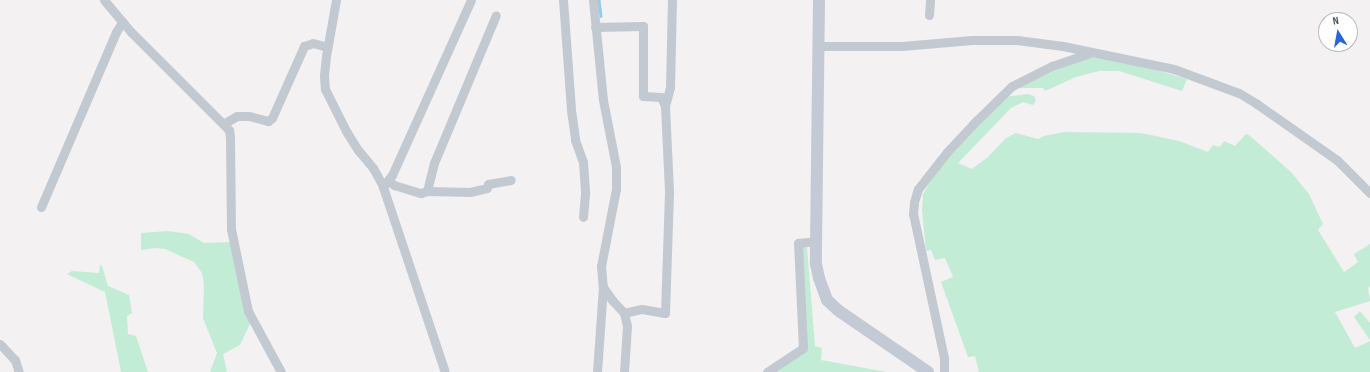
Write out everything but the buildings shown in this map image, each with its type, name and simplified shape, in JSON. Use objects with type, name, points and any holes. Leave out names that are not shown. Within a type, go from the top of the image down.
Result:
[{"type":"street","points":[[104,0],[122,22],[178,81],[229,130],[231,229],[248,310],[281,372]]},
{"type":"street","points":[[336,0],[324,76],[327,95],[346,131],[385,184],[445,372]]},
{"type":"street","points":[[385,184],[396,167],[471,0]]},
{"type":"street","points":[[563,0],[571,110],[575,140],[583,162],[585,194],[583,217]]},
{"type":"street","points":[[593,0],[603,100],[616,168],[616,189],[601,266],[603,287],[597,372]]},
{"type":"street","points":[[624,313],[642,309],[665,313],[669,191],[665,106],[670,87],[672,0]]},
{"type":"street","points":[[819,0],[816,241],[816,264],[818,278],[827,300],[839,311],[928,372]]},
{"type":"street","points":[[929,14],[930,0]]},
{"type":"street","points":[[427,191],[434,163],[496,15]]},
{"type":"street","points":[[41,207],[116,32],[122,22]]},
{"type":"street","points":[[595,27],[643,26],[643,96],[661,97],[665,106]]},
{"type":"street","points":[[818,46],[902,46],[996,40],[1055,45],[1174,69],[1239,93],[1257,104],[1336,160],[1370,193]]},
{"type":"street","points":[[223,124],[237,116],[250,116],[268,121],[272,118],[304,46],[313,43],[328,48]]},
{"type":"street","points":[[944,372],[945,364],[913,214],[918,189],[947,152],[1012,86],[1052,66],[1090,53]]},
{"type":"street","points":[[385,184],[394,185],[421,193],[427,191],[470,192],[487,188],[488,184],[511,180]]},
{"type":"street","points":[[766,372],[803,348],[798,243],[816,241]]},
{"type":"street","points":[[603,287],[624,313],[627,326],[624,372]]},
{"type":"street","points":[[0,344],[15,360],[19,372]]},
{"type":"green space","points":[[1101,57],[1146,67],[1187,79],[1182,91],[1119,71],[1099,71],[1076,77],[1045,91],[1043,88],[1016,88],[1070,64],[1088,58]]},
{"type":"green space","points":[[1028,94],[1034,96],[1036,101],[1033,105],[1023,102],[1011,108],[958,163],[972,169],[988,157],[1006,138],[1016,133],[1038,139],[1044,136],[1064,132],[1141,133],[1179,141],[1208,152],[1213,145],[1220,147],[1224,141],[1235,146],[1246,134],[1250,136],[1291,172],[1309,194],[1323,224],[1318,230],[1344,272],[1358,262],[1354,254],[1370,244],[1370,286],[1368,288],[1370,301],[1335,312],[1355,348],[1370,341],[1370,372],[979,372],[975,356],[968,357],[941,282],[953,277],[945,258],[935,260],[931,250],[926,251],[922,210],[923,194],[935,174],[969,132],[1001,99]]},
{"type":"green space","points":[[168,231],[189,234],[204,243],[231,242],[250,324],[240,345],[223,354],[227,372],[210,372],[217,353],[203,318],[204,285],[202,273],[194,262],[165,249],[155,248],[141,250],[141,233]]},
{"type":"green space","points":[[802,247],[807,247],[815,346],[822,348],[821,360],[887,372],[772,372],[805,350]]},
{"type":"green space","points":[[100,265],[102,266],[108,286],[129,295],[132,313],[127,316],[128,334],[136,336],[148,372],[121,372],[105,292],[67,274],[72,271],[99,273]]},
{"type":"green space","points":[[1360,311],[1370,323],[1370,340],[1354,317]]},
{"type":"waterway","points":[[599,0],[601,16]]}]
